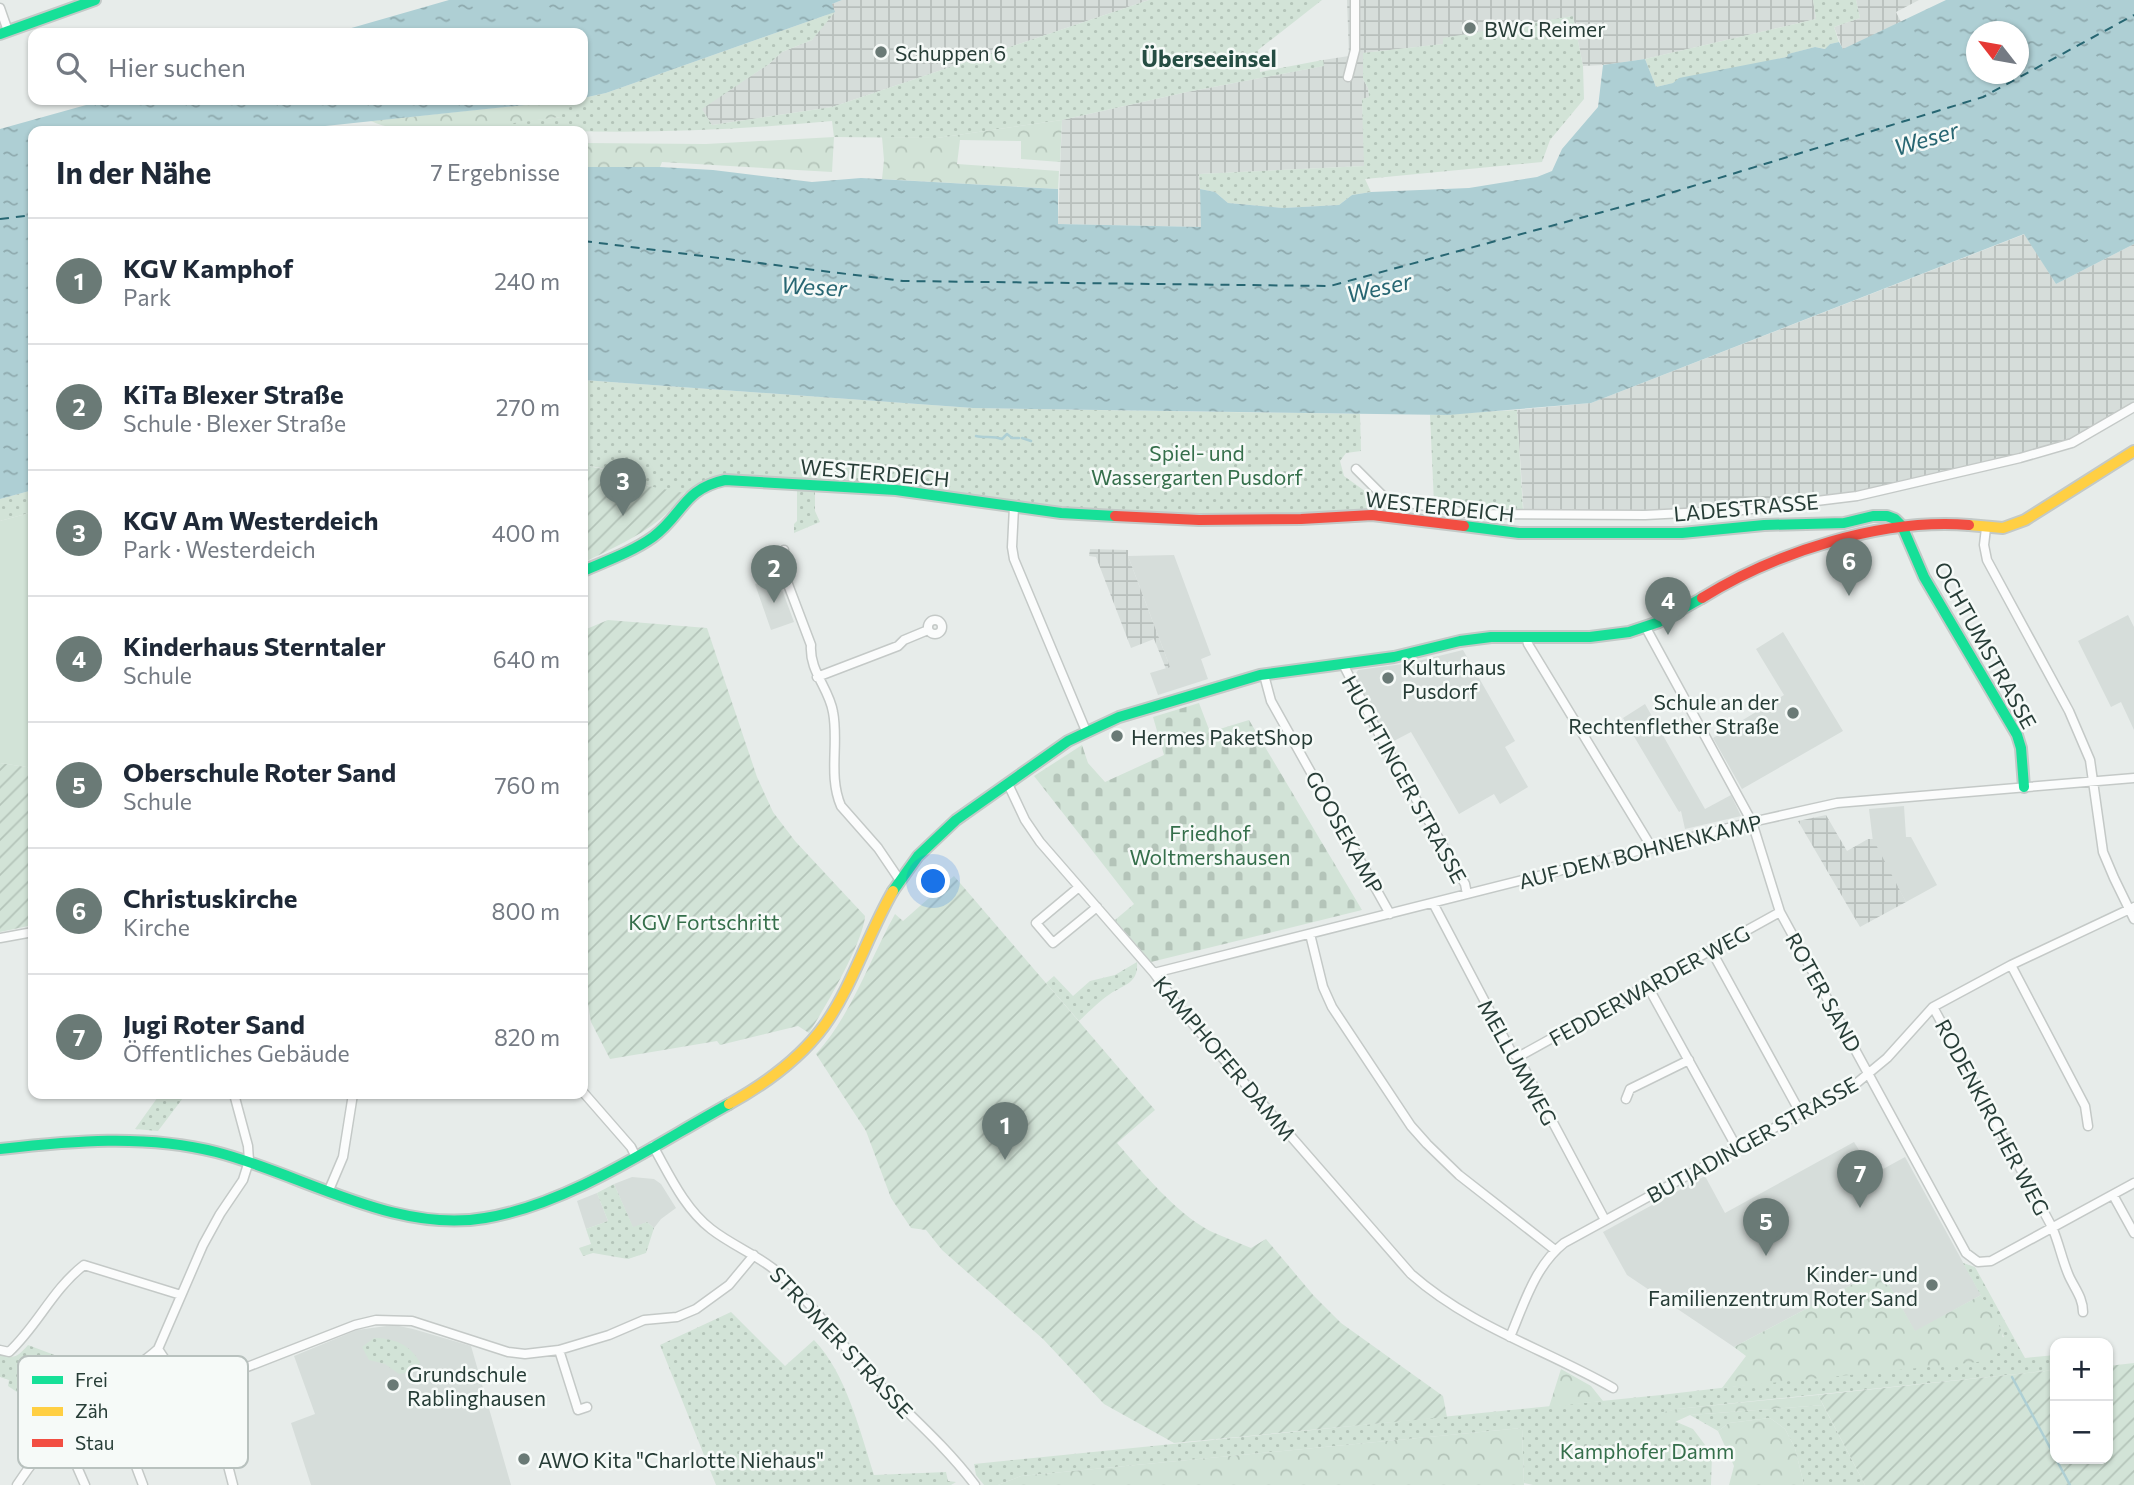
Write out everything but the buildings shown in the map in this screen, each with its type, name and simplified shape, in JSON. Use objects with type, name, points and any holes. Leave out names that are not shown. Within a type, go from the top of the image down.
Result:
[{"type":"street","points":[[0,8],[4,32],[95,0]]},
{"type":"street","points":[[1348,77],[1355,50],[1355,0]]},
{"type":"street","name":"LADESTRASSE","points":[[1356,469],[1386,499],[1471,514],[1645,515],[1743,510],[1857,496],[2020,458],[2072,443],[2134,407]]},
{"type":"street","points":[[0,1149],[134,1139],[190,1146],[249,1161],[375,1208],[436,1222],[506,1214],[546,1201],[653,1146],[775,1075],[795,1059],[821,1031],[838,1003],[899,879],[934,838],[976,804],[1086,731],[1152,706],[1264,674],[1395,657],[1461,640],[1615,635],[1646,628],[1741,576],[1856,534],[1902,526],[1945,524],[2003,528],[2025,520],[2134,451]]},
{"type":"street","name":"WESTERDEICH","points":[[588,569],[653,537],[697,488],[709,482],[725,480],[859,487],[1061,513],[1199,520],[1301,519],[1372,514],[1520,533],[1673,533],[1844,523],[1873,516],[1887,516],[1902,526]]},
{"type":"street","points":[[1014,507],[1014,559],[1086,731]]},
{"type":"street","points":[[1743,510],[1743,527]]},
{"type":"street","name":"OCHTUMSTRASSE","points":[[1902,526],[1924,577],[2017,735],[2021,748],[2024,787]]},
{"type":"street","points":[[1986,528],[1984,552],[1987,560],[2069,711],[2090,760],[2103,852],[2134,919]]},
{"type":"street","points":[[784,550],[786,579],[811,645],[810,657],[833,709],[834,773],[838,800],[878,848],[899,879]]},
{"type":"street","name":"ROTER SAND","points":[[1646,628],[1752,822],[1780,912],[1966,1253],[1978,1262],[1991,1261],[2052,1227]]},
{"type":"street","points":[[817,677],[898,646],[904,640],[928,630]]},
{"type":"street","points":[[1526,636],[1532,651],[1652,848]]},
{"type":"street","name":"HUCHTINGER STRASSE","points":[[1343,664],[1383,742],[1465,884],[1467,894]]},
{"type":"street","name":"GOOSEKAMP","points":[[1264,674],[1271,701],[1390,914]]},
{"type":"street","name":"AUF DEM BOHNENKAMP","points":[[1154,973],[1752,822],[1838,803],[2134,778]]},
{"type":"street","name":"KAMPHOFER DAMM","points":[[1008,784],[1025,820],[1040,842],[1154,973],[1185,1015],[1411,1274],[1463,1314],[1584,1371],[1613,1388]]},
{"type":"street","points":[[1079,887],[1036,923],[1053,943],[1097,907]]},
{"type":"street","name":"MELLUMWEG","points":[[1433,903],[1605,1220]]},
{"type":"street","name":"BUTJADINGER STRASSE","points":[[1510,1337],[1539,1271],[1555,1250],[1801,1114],[1869,1073],[1887,1058],[1934,1007],[2011,965],[2131,908]]},
{"type":"street","name":"FEDDERWARDER WEG","points":[[1518,1057],[1780,912]]},
{"type":"street","points":[[0,938],[28,933]]},
{"type":"street","points":[[1310,934],[1323,987],[1332,1007],[1411,1126],[1459,1175],[1555,1250]]},
{"type":"street","points":[[1711,950],[1801,1114]]},
{"type":"street","points":[[2011,965],[2085,1106],[2088,1126]]},
{"type":"street","points":[[1647,985],[1737,1148]]},
{"type":"street","name":"RODENKIRCHER WEG","points":[[1934,1007],[2052,1227],[2068,1274],[2083,1302],[2083,1312]]},
{"type":"street","points":[[1626,1099],[1630,1089],[1689,1060]]},
{"type":"street","points":[[588,1098],[635,1155]]},
{"type":"street","points":[[150,1356],[158,1349],[220,1214],[243,1180],[249,1161],[248,1146],[235,1099]]},
{"type":"street","points":[[329,1190],[343,1157],[352,1099]]},
{"type":"street","name":"STROMER STRASSE","points":[[653,1146],[694,1212],[710,1228],[754,1255],[783,1277],[846,1349],[940,1444],[974,1484]]},
{"type":"street","points":[[2052,1227],[2134,1183]]},
{"type":"street","points":[[2113,1195],[2134,1233]]},
{"type":"street","points":[[248,1369],[355,1325],[376,1320],[412,1321],[508,1352],[525,1354],[559,1350],[609,1335],[644,1320],[677,1317],[696,1309],[729,1284],[754,1255]]},
{"type":"street","points":[[0,1350],[9,1352],[23,1339],[66,1279],[84,1265],[181,1295]]},
{"type":"street","points":[[158,1349],[163,1356]]},
{"type":"street","points":[[559,1350],[578,1410],[587,1407]]},
{"type":"street","points":[[18,1485],[29,1468]]},
{"type":"street","points":[[78,1468],[85,1485]]},
{"type":"street","points":[[137,1468],[143,1485]]},
{"type":"street","points":[[229,1468],[233,1485]]},
{"type":"shaded area","points":[[842,0],[1149,0],[832,107],[712,125],[701,108],[769,64],[782,52],[812,40],[832,4]]},
{"type":"shaded area","points":[[1347,0],[1813,0],[1816,19],[1645,59],[1603,65],[1583,66],[1573,16],[1443,39],[1444,44],[1363,53],[1363,79],[1369,98],[1362,99],[1365,166],[1199,174],[1202,227],[1058,224],[1062,120],[1323,66],[1323,60],[1349,56]]},
{"type":"shaded area","points":[[1856,0],[1919,0],[1896,12],[1901,22],[1843,50],[1834,27],[1860,18]]},
{"type":"shaded area","points":[[2025,234],[2056,284],[2134,244],[2134,409],[2071,444],[1858,499],[1741,512],[1524,518],[1517,410],[1591,403]]},
{"type":"shaded area","points":[[1090,549],[1128,550],[1170,667],[1166,669],[1154,639],[1131,648],[1096,557],[1089,556]]},
{"type":"shaded area","points":[[1174,555],[1211,655],[1201,659],[1208,679],[1158,695],[1150,673],[1170,667],[1128,556]]},
{"type":"shaded area","points":[[772,577],[778,579],[794,622],[771,630],[755,584]]},
{"type":"shaded area","points":[[2128,615],[2134,627],[2134,730],[2121,702],[2111,707],[2078,641]]},
{"type":"shaded area","name":"Schule an der Rechtenflether Straße","points":[[1783,632],[1843,731],[1742,789],[1713,738],[1784,695],[1756,649]]},
{"type":"shaded area","points":[[1463,650],[1515,741],[1505,747],[1528,787],[1500,804],[1494,794],[1459,814],[1411,732],[1390,743],[1354,677],[1358,670],[1410,663]]},
{"type":"shaded area","points":[[1645,704],[1705,809],[1731,795],[1741,816],[1685,829],[1681,811],[1679,812],[1623,718]]},
{"type":"shaded area","points":[[1904,806],[1906,837],[1911,837],[1937,885],[1906,902],[1873,842],[1869,809]]},
{"type":"shaded area","points":[[1826,815],[1847,851],[1873,839],[1906,902],[1860,927],[1798,821]]},
{"type":"shaded area","points":[[1854,1142],[1874,1174],[1905,1157],[1981,1295],[1915,1332],[1883,1274],[1868,1276],[1734,1347],[1627,1275],[1603,1232],[1705,1176],[1725,1213]]},
{"type":"shaded area","points":[[632,1177],[654,1179],[661,1184],[676,1208],[654,1228],[647,1222],[633,1228],[614,1184]]},
{"type":"shaded area","points":[[597,1193],[608,1221],[586,1229],[577,1201]]},
{"type":"shaded area","name":"Grundschule Rablinghausen","points":[[394,1325],[471,1346],[511,1485],[311,1485],[291,1423],[315,1414],[294,1356],[357,1330]]},
{"type":"green space","points":[[1149,0],[1322,0],[1258,50],[1260,72],[1323,60],[1324,66],[1187,92],[1062,120],[937,138],[834,137],[832,121],[745,128],[613,132],[588,131],[588,126],[481,126],[561,117],[561,105],[588,105],[588,97],[606,93],[835,12],[812,40],[782,52],[769,64],[702,109],[712,125],[832,107]]},
{"type":"green space","points":[[1813,0],[1856,0],[1860,18],[1834,27],[1839,42],[1830,44],[1826,49],[1815,47],[1789,54],[1787,57],[1656,87],[1645,59],[1816,19]]},
{"type":"green space","points":[[1573,16],[1583,66],[1584,99],[1550,140],[1542,162],[1365,179],[1371,192],[1352,195],[1339,205],[1283,208],[1228,203],[1215,192],[1200,189],[1199,174],[1364,166],[1362,99],[1369,97],[1363,79],[1363,53],[1443,44],[1443,38]]},
{"type":"green space","points":[[523,105],[561,105],[561,117],[491,126],[386,126],[371,121]]},
{"type":"green space","points":[[1062,120],[1060,162],[1021,159],[1021,141],[960,140],[957,164],[1059,171],[1058,189],[882,179],[882,137],[937,138]]},
{"type":"green space","points":[[834,137],[832,172],[662,162],[660,167],[588,167],[588,143],[706,144]]},
{"type":"green space","name":"Spiel- und Wassergarten Pusdorf","points":[[588,380],[973,408],[1360,414],[1361,451],[1346,453],[1340,461],[1344,476],[1380,502],[1381,512],[1283,518],[1152,516],[729,477],[683,493],[660,489],[612,471],[588,466]]},
{"type":"green space","points":[[1517,410],[1523,511],[1484,511],[1434,503],[1430,415]]},
{"type":"green space","points":[[1183,455],[1232,457],[1230,492],[1181,489]]},
{"type":"green space","points":[[588,466],[617,472],[648,486],[684,493],[674,506],[651,526],[588,560]]},
{"type":"green space","points":[[797,489],[815,491],[815,511],[820,522],[794,533],[794,524],[797,521]]},
{"type":"green space","points":[[28,491],[28,513],[0,521],[0,499]]},
{"type":"green space","points":[[28,513],[28,767],[0,763],[0,521]]},
{"type":"green space","name":"KGV Fortschritt","points":[[608,620],[707,628],[757,777],[773,812],[795,841],[865,916],[851,958],[809,1033],[798,1026],[720,1045],[717,1041],[610,1059],[591,1022],[588,1004],[588,628]]},
{"type":"green space","name":"Friedhof Woltmershausen","points":[[1199,703],[1210,732],[1249,720],[1362,910],[1151,962],[1115,920],[1134,904],[1034,776],[1082,745],[1088,763],[1105,782],[1164,755],[1153,717]]},
{"type":"green space","points":[[0,763],[28,767],[28,926],[0,932]]},
{"type":"green space","points":[[954,876],[1155,1110],[1117,1143],[1148,1179],[1185,1214],[1210,1231],[1251,1248],[1266,1239],[1314,1296],[1341,1323],[1443,1396],[1447,1417],[1174,1443],[1104,1404],[1043,1339],[942,1250],[926,1230],[911,1228],[891,1198],[866,1131],[816,1054],[850,1005],[895,914],[903,921]]},
{"type":"green space","points":[[1137,962],[1133,979],[1102,1000],[1079,1021],[1046,983],[1054,976],[1073,996],[1090,981],[1115,975]]},
{"type":"green space","points":[[156,1099],[182,1099],[158,1131],[135,1129]]},
{"type":"green space","points":[[614,1184],[633,1227],[647,1222],[654,1228],[646,1253],[628,1259],[593,1253],[583,1256],[579,1248],[591,1244],[586,1229],[608,1221],[597,1193]]},
{"type":"green space","name":"Kamphofer Damm","points":[[1963,1263],[1975,1267],[2025,1358],[2050,1356],[2050,1371],[1677,1409],[1658,1414],[1693,1429],[1712,1454],[1711,1485],[1524,1483],[1522,1428],[1021,1476],[998,1485],[984,1485],[976,1475],[974,1464],[1661,1395],[1813,1377],[2004,1337]]},
{"type":"green space","points":[[1883,1274],[1915,1331],[1981,1295],[2001,1331],[2002,1347],[1987,1361],[1722,1388],[1746,1356],[1734,1347],[1868,1276]]},
{"type":"green space","points":[[731,1312],[785,1366],[814,1340],[825,1353],[843,1386],[874,1475],[946,1472],[948,1481],[956,1482],[951,1485],[716,1485],[660,1345]]},
{"type":"green space","points":[[374,1338],[388,1339],[407,1347],[420,1363],[416,1371],[399,1374],[385,1364],[369,1360],[362,1347]]},
{"type":"green space","points":[[28,1345],[57,1356],[18,1356],[18,1393],[8,1386],[9,1380],[0,1377],[0,1354],[9,1357],[22,1352]]},
{"type":"green space","points":[[2134,1363],[2134,1485],[1865,1485],[1818,1395],[2050,1371],[2050,1464],[2113,1464],[2113,1365]]},
{"type":"green space","points":[[1561,1369],[1591,1386],[1603,1401],[1549,1407]]},
{"type":"green space","points":[[1818,1395],[1823,1405],[1690,1415],[1675,1422],[1656,1414],[1677,1409]]},
{"type":"green space","points":[[1823,1405],[1865,1485],[1804,1485],[1795,1448],[1785,1429],[1770,1418],[1729,1423],[1718,1431],[1690,1415]]},
{"type":"green space","points":[[1770,1418],[1785,1429],[1795,1448],[1804,1485],[1729,1485],[1734,1466],[1718,1431],[1729,1423]]},
{"type":"green space","points":[[1522,1428],[1524,1485],[998,1485],[1021,1476]]},
{"type":"water","points":[[449,0],[842,0],[832,4],[835,12],[606,93],[588,97],[588,28],[351,28]]},
{"type":"water","name":"Weser","points":[[1946,0],[2134,0],[2134,244],[2056,284],[2024,234],[1591,403],[1448,415],[973,408],[588,380],[588,167],[713,170],[812,182],[861,178],[1058,189],[1058,224],[1201,227],[1200,189],[1215,192],[1228,203],[1283,208],[1339,205],[1352,195],[1371,192],[1469,188],[1537,177],[1552,171],[1562,149],[1598,107],[1603,65],[1645,59],[1656,87],[1673,83],[1679,78],[1787,57],[1788,54],[1815,47],[1825,49],[1830,44],[1839,42],[1843,49]]},
{"type":"water","points":[[86,105],[525,105],[326,126],[28,126],[28,491],[0,499],[0,129]]},
{"type":"waterway","points":[[976,436],[1002,439],[1007,434],[1012,438],[1019,438]]},
{"type":"waterway","points":[[1022,438],[1031,441]]},
{"type":"waterway","points":[[2012,1377],[2050,1448]]},
{"type":"waterway","points":[[2059,1464],[2070,1485]]},
{"type":"ferry route","points":[[588,242],[903,281],[1330,286],[1654,198],[1983,97],[2134,15]]},
{"type":"ferry route","points":[[0,219],[28,216]]},
{"type":"traffic: fast","points":[[0,34],[95,0]]},
{"type":"traffic: fast","points":[[588,569],[653,537],[692,496],[711,484],[725,480],[896,490],[1061,513],[1115,516]]},
{"type":"traffic: fast","points":[[1464,526],[1519,533],[1682,533],[1764,525],[1844,523],[1873,516],[1895,519],[1902,526],[1924,577],[2017,735],[2021,748],[2024,787]]},
{"type":"traffic: fast","points":[[893,891],[918,856],[956,820],[1068,741],[1119,717],[1260,675],[1394,657],[1460,641],[1491,637],[1590,637],[1629,632],[1659,622],[1702,598]]},
{"type":"traffic: fast","points":[[0,1149],[108,1141],[189,1146],[249,1162],[383,1210],[417,1218],[451,1221],[485,1218],[517,1211],[580,1187],[729,1104]]},
{"type":"traffic: slow","points":[[1969,525],[2003,528],[2025,520],[2134,451]]},
{"type":"traffic: slow","points":[[729,1104],[781,1070],[804,1050],[824,1026],[843,994],[893,891]]},
{"type":"traffic: jam","points":[[1115,516],[1199,520],[1372,515],[1464,526]]},
{"type":"traffic: jam","points":[[1702,598],[1763,566],[1831,542],[1901,527],[1969,525]]},
{"type":"place","name":"BWG Reimer","points":[[1470,28]]},
{"type":"place","name":"Schuppen 6","points":[[881,52]]},
{"type":"place","name":"KGV Am Westerdeich","points":[[623,516]]},
{"type":"place","name":"Christuskirche","points":[[1849,596]]},
{"type":"place","name":"KiTa Blexer Straße","points":[[774,603]]},
{"type":"place","name":"Kinderhaus Sterntaler","points":[[1668,635]]},
{"type":"place","name":"Kulturhaus Pusdorf","points":[[1388,678]]},
{"type":"place","name":"Schule an der Rechtenflether Straße","points":[[1793,713]]},
{"type":"place","name":"Hermes PaketShop","points":[[1117,736]]},
{"type":"place","name":"KGV Kamphof","points":[[1005,1160]]},
{"type":"place","name":"Jugi Roter Sand","points":[[1860,1208]]},
{"type":"place","name":"Oberschule Roter Sand","points":[[1766,1256]]},
{"type":"place","name":"Kinder- und Familienzentrum Roter Sand","points":[[1932,1285]]},
{"type":"place","name":"Grundschule Rablinghausen","points":[[393,1385]]},
{"type":"place","name":"AWO Kita \"Charlotte Niehaus\"","points":[[524,1459]]},
{"type":"district","name":"Überseeinsel","points":[[1209,58]]}]
